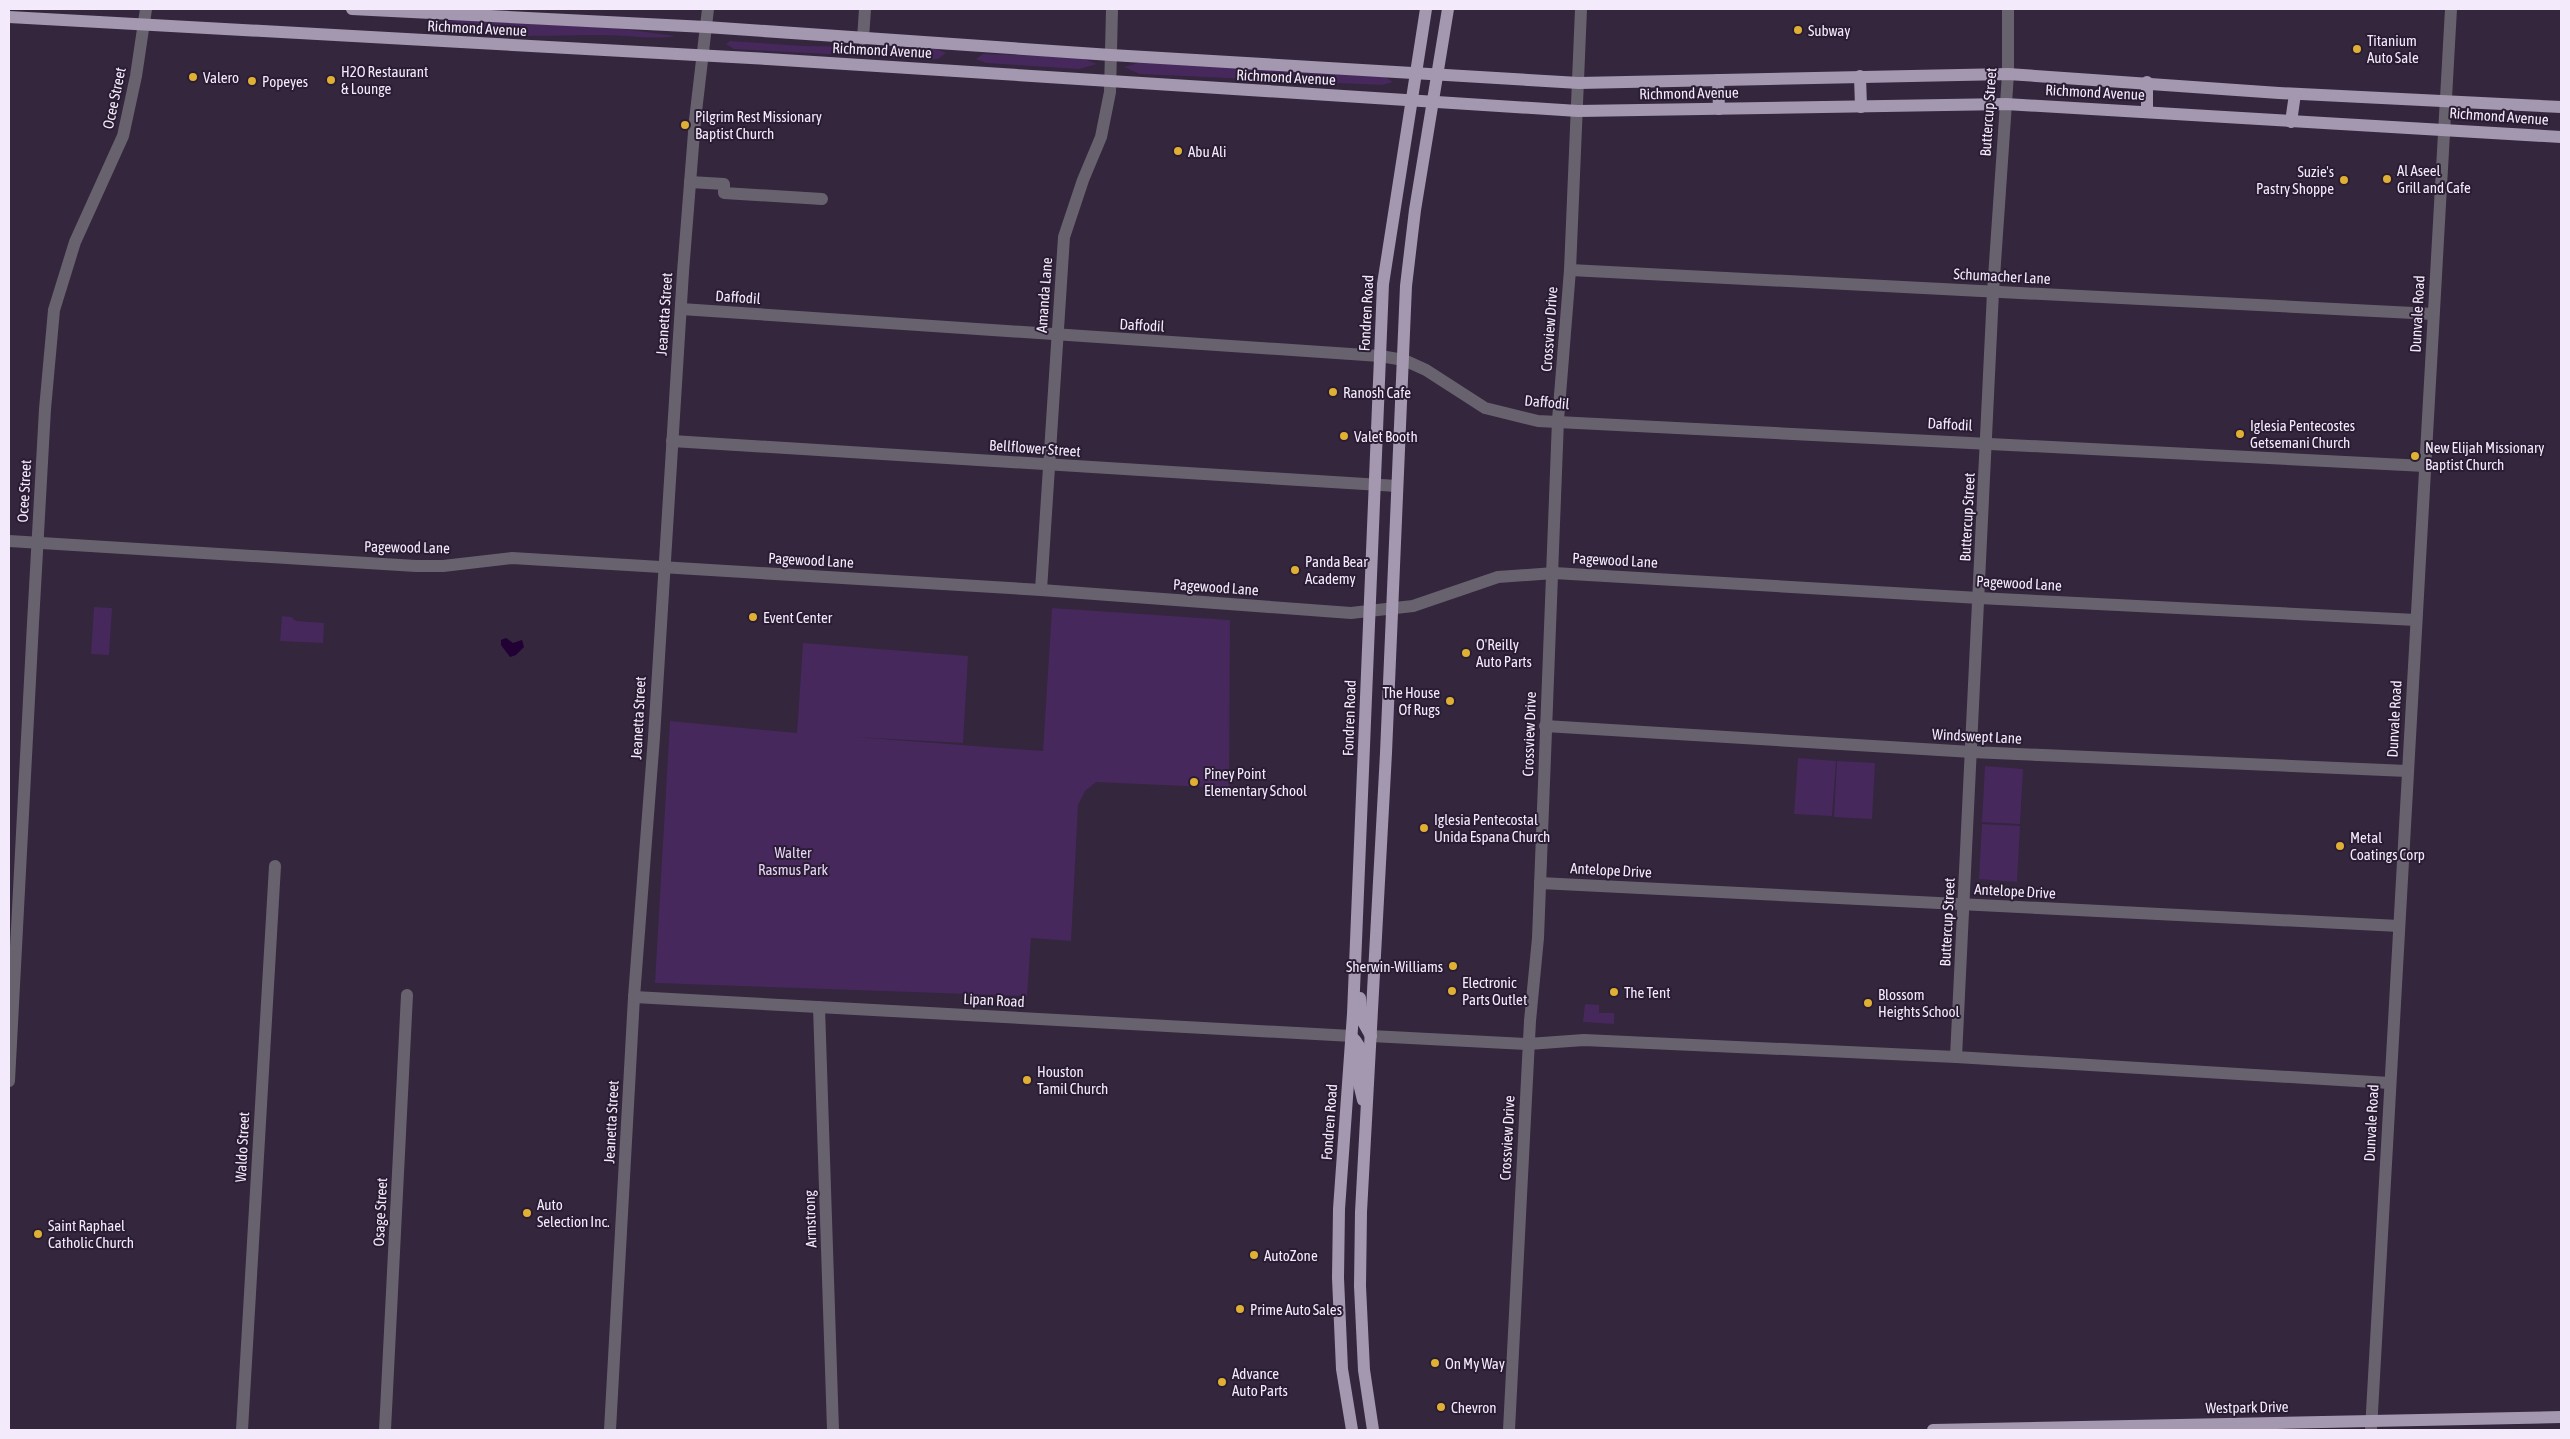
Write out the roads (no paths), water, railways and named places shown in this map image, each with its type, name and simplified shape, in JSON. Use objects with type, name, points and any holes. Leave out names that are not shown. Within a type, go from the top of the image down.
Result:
[{"type":"main road","name":"Richmond Avenue","points":[[352,9],[706,27],[1111,55],[1439,73],[1579,83],[2008,74],[2147,82],[2295,94],[2561,107]]},
{"type":"main road","name":"Fondren Road","points":[[1352,1430],[1342,1369],[1339,1210],[1352,1036],[1383,284],[1426,9]]},
{"type":"main road","points":[[1373,1430],[1364,1370],[1362,1341],[1360,1286],[1362,1212],[1386,753],[1390,609],[1404,360],[1406,286],[1412,236],[1448,9]]},
{"type":"main road","name":"Richmond Avenue","points":[[9,17],[702,56],[1578,112],[2006,104],[2561,137]]},
{"type":"main road","points":[[1860,76],[1861,106]]},
{"type":"main road","points":[[1718,80],[1719,109]]},
{"type":"main road","points":[[2147,82],[2147,112]]},
{"type":"main road","points":[[2291,122],[2295,94]]},
{"type":"main road","points":[[1365,751],[1386,753]]},
{"type":"main road","points":[[1358,886],[1378,888]]},
{"type":"main road","points":[[1355,944],[1362,1020],[1371,1036]]},
{"type":"main road","points":[[1352,1036],[1360,1046],[1358,1079],[1367,1113]]},
{"type":"main road","points":[[1339,1210],[1362,1212]]},
{"type":"main road","points":[[1341,1341],[1362,1341]]},
{"type":"main road","name":"Westpark Drive","points":[[1933,1430],[2243,1422],[2371,1426],[2561,1418]]},
{"type":"street","name":"Ocee Street","points":[[9,1080],[45,409],[54,310],[75,242],[122,136],[136,76],[146,9]]},
{"type":"street","name":"Jeanetta Street","points":[[610,1430],[634,997],[681,309],[690,182],[708,9]]},
{"type":"street","points":[[863,39],[865,9]]},
{"type":"street","name":"Amanda Lane","points":[[1041,590],[1064,237],[1083,180],[1101,137],[1110,81],[1112,9]]},
{"type":"street","name":"Crossview Drive","points":[[1509,1430],[1528,1044],[1533,973],[1538,938],[1545,726],[1554,573],[1558,420],[1570,270],[1581,9]]},
{"type":"street","name":"Buttercup Street","points":[[1956,1057],[1993,292],[2008,74],[2008,9]]},
{"type":"street","name":"Dunvale Road","points":[[2371,1426],[2451,9]]},
{"type":"street","points":[[690,182],[724,184],[724,193],[822,199]]},
{"type":"street","name":"Schumacher Lane","points":[[1570,270],[2433,314]]},
{"type":"street","name":"Daffodil","points":[[681,309],[1057,336],[1380,356],[1404,360],[1426,370],[1485,408],[1538,421],[1558,420],[2425,466]]},
{"type":"street","name":"Bellflower Street","points":[[672,441],[1049,466],[1397,486]]},
{"type":"street","name":"Pagewood Lane","points":[[9,541],[416,566],[443,566],[512,558],[1041,590],[1351,613],[1413,606],[1498,577],[1554,573],[1979,598],[2416,620]]},
{"type":"street","name":"Windswept Lane","points":[[1545,726],[1972,752],[2407,771]]},
{"type":"street","name":"Waldo Street","points":[[242,1430],[275,866]]},
{"type":"street","name":"Antelope Drive","points":[[1540,883],[2398,926]]},
{"type":"street","name":"Osage Street","points":[[386,1430],[407,995]]},
{"type":"street","name":"Lipan Road","points":[[634,997],[1352,1036]]},
{"type":"street","name":"Armstrong","points":[[819,1007],[833,1430]]},
{"type":"street","points":[[1371,1036],[1528,1044],[1584,1040],[1956,1057],[2366,1080],[2390,1083]]},
{"type":"place","name":"Subway","points":[[1798,30]]},
{"type":"place","name":"Titanium Auto Sale","points":[[2357,49]]},
{"type":"place","name":"Valero","points":[[193,77]]},
{"type":"place","name":"H2O Restaurant & Lounge","points":[[331,80]]},
{"type":"place","name":"Popeyes","points":[[252,81]]},
{"type":"place","name":"Pilgrim Rest Missionary Baptist Church","points":[[685,125]]},
{"type":"place","name":"Abu Ali","points":[[1178,151]]},
{"type":"place","name":"Al Aseel Grill and Cafe","points":[[2387,179]]},
{"type":"place","name":"Suzie's Pastry Shoppe","points":[[2344,180]]},
{"type":"place","name":"Ranosh Cafe","points":[[1333,392]]},
{"type":"place","name":"Iglesia Pentecostes Getsemani Church","points":[[2240,434]]},
{"type":"place","name":"Valet Booth","points":[[1344,436]]},
{"type":"place","name":"New Elijah Missionary Baptist Church","points":[[2415,456]]},
{"type":"place","name":"Panda Bear Academy","points":[[1295,570]]},
{"type":"place","name":"Event Center","points":[[753,617]]},
{"type":"place","name":"O'Reilly Auto Parts","points":[[1466,653]]},
{"type":"place","name":"The House Of Rugs","points":[[1450,701]]},
{"type":"place","name":"Piney Point Elementary School","points":[[1194,782]]},
{"type":"place","name":"Iglesia Pentecostal Unida Espana Church","points":[[1424,828]]},
{"type":"place","name":"Metal Coatings Corp","points":[[2340,846]]},
{"type":"place","name":"Sherwin-Williams","points":[[1453,966]]},
{"type":"place","name":"Electronic Parts Outlet","points":[[1452,991]]},
{"type":"place","name":"The Tent","points":[[1614,992]]},
{"type":"place","name":"Blossom Heights School","points":[[1868,1003]]},
{"type":"place","name":"Houston Tamil Church","points":[[1027,1080]]},
{"type":"place","name":"Auto Selection Inc.","points":[[527,1213]]},
{"type":"place","name":"Saint Raphael Catholic Church","points":[[38,1234]]},
{"type":"place","name":"AutoZone","points":[[1254,1255]]},
{"type":"place","name":"Prime Auto Sales","points":[[1240,1309]]},
{"type":"place","name":"On My Way","points":[[1435,1363]]},
{"type":"place","name":"Advance Auto Parts","points":[[1222,1382]]},
{"type":"place","name":"Chevron","points":[[1441,1407]]},
{"type":"park label","name":"Walter Rasmus Park","points":[[793,860]]}]
